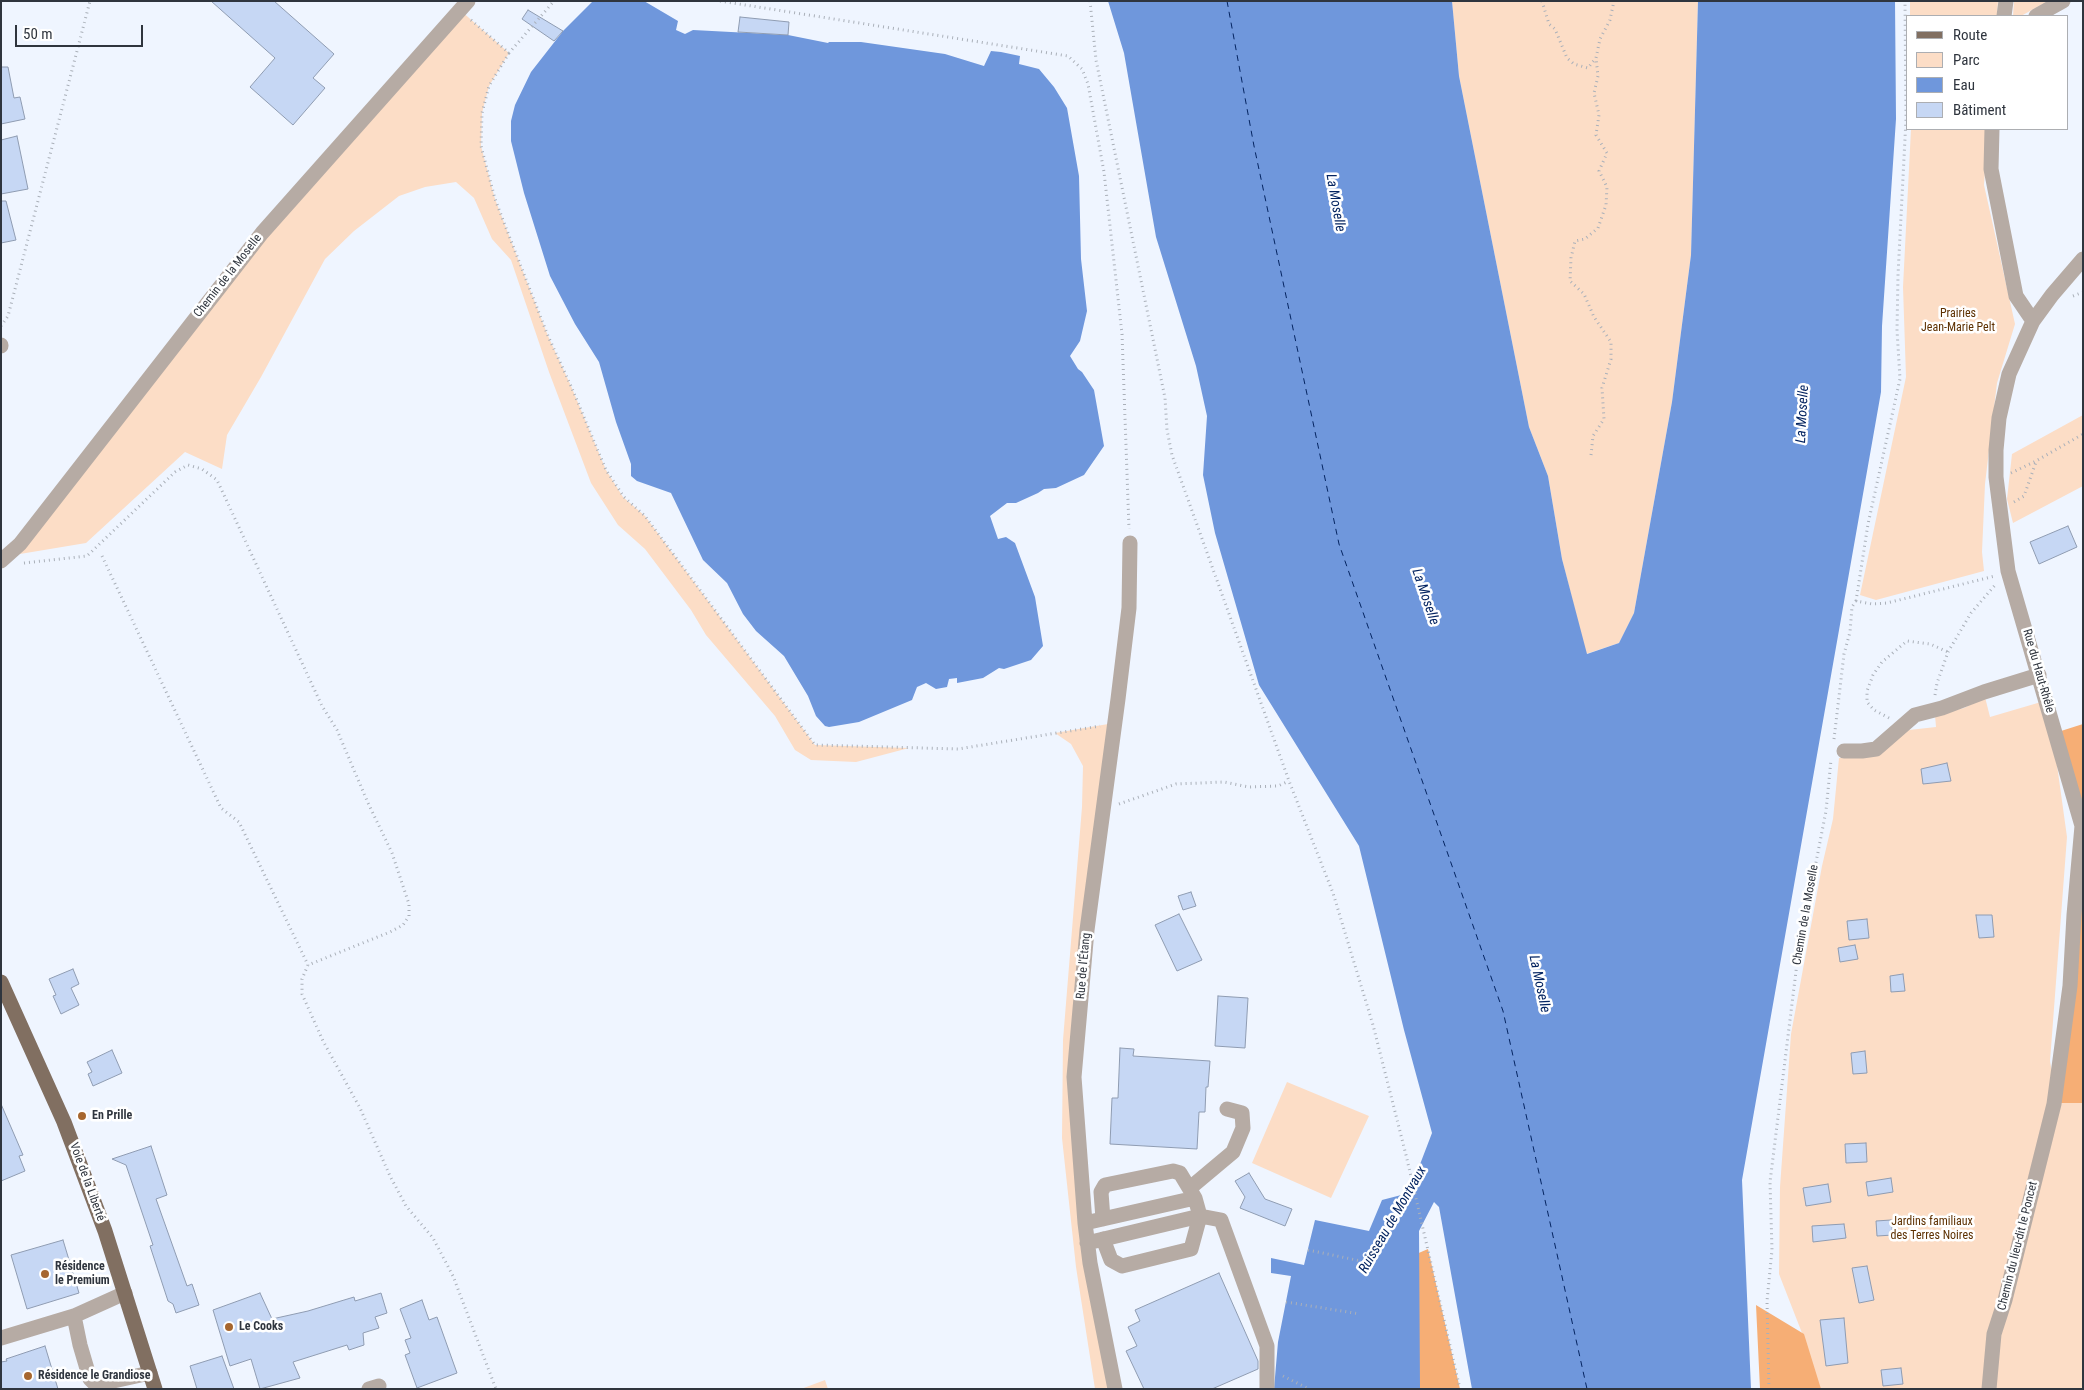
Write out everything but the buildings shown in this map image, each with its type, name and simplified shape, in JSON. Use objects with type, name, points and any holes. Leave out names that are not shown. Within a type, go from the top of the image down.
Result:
[{"type":"main road","name":"Voie de la Liberté","points":[[1,982],[64,1122],[105,1231],[155,1389]]},
{"type":"street","points":[[2004,15],[2006,1]]},
{"type":"street","points":[[2038,15],[2063,1]]},
{"type":"street","name":"Chemin de la Moselle","points":[[4,558],[20,544],[262,233],[464,6]]},
{"type":"street","points":[[1992,130],[1991,170],[2016,296],[2033,322]]},
{"type":"street","name":"Rue du Haut-Rhêle","points":[[2054,1104],[2070,986],[2082,826],[2008,571],[1998,506],[1996,477],[1999,418],[2009,374],[2033,322],[2052,295],[2083,259]]},
{"type":"street","name":"Rue de l'Étang","points":[[1115,1389],[1084,1223],[1074,1077],[1087,930],[1129,608],[1130,543]]},
{"type":"street","points":[[1837,750],[1862,751],[1876,749],[1915,715],[2039,675]]},
{"type":"street","name":"Chemin du lieu-dit le Poncet","points":[[1989,1389],[1994,1334],[2005,1300],[2054,1104]]},
{"type":"street","points":[[1084,1223],[1193,1193],[1233,1152],[1243,1128],[1242,1113],[1227,1109]]},
{"type":"street","points":[[1103,1239],[1111,1260],[1122,1266],[1148,1260],[1191,1249],[1200,1216],[1193,1193],[1180,1173],[1173,1171],[1105,1184],[1101,1192],[1104,1219]]},
{"type":"street","points":[[1087,1243],[1200,1216],[1221,1220],[1267,1346],[1267,1389]]},
{"type":"street","points":[[1,1338],[74,1316],[125,1293]]},
{"type":"street","points":[[74,1316],[90,1379],[94,1383],[104,1383],[150,1372]]},
{"type":"path","points":[[1,326],[8,316],[90,1]]},
{"type":"path","points":[[554,1],[509,54],[489,86],[482,113],[481,146],[495,199],[548,336],[606,470],[624,496],[645,516],[815,745],[958,749],[1114,723]]},
{"type":"path","points":[[720,1],[1068,56],[1082,69],[1088,84],[1104,172],[1122,334],[1130,543]]},
{"type":"path","points":[[1090,1],[1096,60],[1165,398],[1167,430],[1172,455],[1288,781],[1333,893],[1373,1025],[1406,1155],[1460,1389]]},
{"type":"path","points":[[1542,1],[1549,24],[1555,30],[1567,58],[1574,64],[1588,68],[1596,58]]},
{"type":"path","points":[[1591,455],[1593,436],[1604,419],[1602,388],[1611,359],[1611,342],[1594,317],[1584,294],[1570,281],[1571,258],[1574,241],[1584,239],[1598,228],[1606,205],[1607,186],[1599,172],[1607,153],[1596,135],[1599,115],[1594,94],[1598,76],[1596,58],[1600,38],[1610,20],[1614,1]]},
{"type":"path","name":"Chemin de la Moselle","points":[[1769,1389],[1767,1301],[1772,1250],[1770,1182],[1798,955],[1837,750],[1844,654],[1850,632],[1852,607],[1856,601],[1868,524],[1900,379],[1897,330],[1906,119],[1906,1]]},
{"type":"path","points":[[464,6],[509,54]]},
{"type":"path","points":[[1996,477],[2036,461],[2083,434]]},
{"type":"path","points":[[1998,506],[2014,502],[2024,496],[2036,461]]},
{"type":"path","points":[[4,558],[20,563],[87,556],[175,472],[188,465],[202,468],[217,480],[322,706],[337,730],[392,853],[409,904],[409,916],[403,925],[308,965],[302,979],[302,994],[323,1042],[360,1108],[390,1176],[406,1206],[433,1238],[453,1276],[496,1389]]},
{"type":"path","points":[[102,556],[221,808],[239,822],[308,965]]},
{"type":"path","points":[[1856,601],[1872,604],[1887,603],[2008,571]]},
{"type":"path","points":[[1932,710],[1936,683],[1948,652],[1971,613],[2008,571]]},
{"type":"path","points":[[1901,728],[1874,710],[1867,702],[1867,691],[1873,675],[1882,662],[1907,641],[1923,642],[1948,652]]},
{"type":"path","points":[[1103,811],[1132,798],[1176,784],[1224,782],[1249,787],[1278,786],[1288,781]]},
{"type":"path","points":[[1308,1250],[1361,1261]]},
{"type":"path","points":[[1286,1302],[1360,1314]]},
{"type":"path","points":[[1275,1373],[1309,1389]]},
{"type":"green space","points":[[1452,1],[1698,1],[1691,255],[1672,402],[1634,613],[1619,643],[1586,654],[1562,559],[1548,476],[1529,427],[1459,76]]},
{"type":"green space","points":[[1910,1],[1998,1],[1997,15],[1910,15]]},
{"type":"green space","points":[[2014,1],[2048,1],[2023,15],[2013,15]]},
{"type":"green space","points":[[460,10],[509,53],[489,86],[482,113],[481,146],[495,199],[508,233],[548,336],[606,470],[623,497],[645,516],[815,745],[909,748],[856,762],[811,760],[795,750],[775,716],[706,635],[691,610],[645,549],[618,525],[591,483],[549,372],[511,260],[492,239],[474,198],[456,182],[425,187],[399,196],[354,231],[325,259],[227,435],[222,469],[185,452],[86,543],[8,556],[262,233]]},
{"type":"green space","name":"Prairies Jean-Marie Pelt","points":[[1911,130],[1988,130],[1984,185],[2015,324],[1997,383],[1985,484],[1982,552],[1984,571],[1876,600],[1860,595],[1906,377],[1903,287]]},
{"type":"green space","points":[[2083,415],[2083,486],[2013,523],[2007,499],[2012,454]]},
{"type":"green space","name":"Jardins familiaux des Terres Noires","points":[[1985,697],[1990,717],[2041,702],[2057,765],[2067,837],[2050,1061],[2057,1103],[2083,1103],[2083,1389],[1820,1389],[1802,1333],[1779,1274],[1780,1187],[1791,1034],[1822,866],[1833,819],[1839,758],[1863,756],[1909,730],[1936,727],[1935,715],[1964,708]]},
{"type":"green space","points":[[1114,723],[1074,1077],[1085,1223],[1115,1389],[1095,1389],[1076,1267],[1062,1138],[1063,1040],[1082,807],[1083,766],[1071,744],[1055,733]]},
{"type":"green space","points":[[1287,1082],[1369,1116],[1331,1198],[1252,1163]]},
{"type":"green space","points":[[825,1380],[828,1389],[801,1389]]},
{"type":"shaded area","points":[[2083,724],[2083,1103],[2057,1103],[2082,849],[2061,731]]},
{"type":"shaded area","points":[[1428,1249],[1460,1389],[1395,1389],[1414,1255]]},
{"type":"shaded area","points":[[1756,1305],[1804,1334],[1821,1389],[1760,1389]]},
{"type":"water","points":[[593,1],[644,1],[678,21],[676,30],[685,34],[693,30],[788,35],[828,43],[861,42],[945,54],[984,66],[991,51],[1001,52],[1020,56],[1019,64],[1039,69],[1054,87],[1067,108],[1079,176],[1081,259],[1087,311],[1080,341],[1070,356],[1094,390],[1104,446],[1084,475],[1056,488],[1044,489],[1016,503],[1007,503],[990,516],[998,539],[1006,537],[1015,543],[1035,597],[1043,646],[1031,660],[1004,669],[999,668],[983,678],[957,683],[957,678],[949,679],[947,687],[936,689],[926,683],[917,687],[912,700],[859,722],[825,726],[816,716],[808,696],[784,656],[756,631],[743,614],[727,583],[703,560],[671,493],[637,481],[631,476],[631,464],[616,422],[599,362],[575,324],[550,276],[524,193],[511,141],[511,121],[515,105],[531,72],[563,31]]},
{"type":"water","points":[[1108,1],[1452,1],[1459,76],[1529,427],[1548,476],[1562,559],[1587,654],[1619,643],[1634,613],[1672,402],[1691,255],[1698,1],[1895,1],[1896,119],[1882,326],[1881,392],[1742,1180],[1751,1389],[1472,1389],[1439,1207],[1434,1202],[1419,1231],[1420,1389],[1274,1389],[1278,1342],[1291,1276],[1271,1273],[1271,1258],[1304,1265],[1315,1220],[1369,1231],[1382,1200],[1409,1193],[1432,1133],[1404,1030],[1359,846],[1259,685],[1215,533],[1203,475],[1207,416],[1196,366],[1156,237],[1124,53]]},
{"type":"ferry route","points":[[1227,1],[1254,146],[1339,544],[1503,1011],[1587,1389]]},
{"type":"place","name":"En Prille","points":[[82,1116]]},
{"type":"place","name":"Résidence le Premium","points":[[45,1274]]},
{"type":"place","name":"Le Cooks","points":[[229,1327]]},
{"type":"place","name":"Résidence le Grandiose","points":[[28,1376]]},
{"type":"water label","name":"La Moselle","points":[[1335,203]]},
{"type":"water label","name":"La Moselle","points":[[1803,414]]},
{"type":"water label","name":"La Moselle","points":[[1425,597]]},
{"type":"water label","name":"La Moselle","points":[[1539,984]]},
{"type":"water label","name":"Ruisseau de Montvaux","points":[[1393,1220]]}]
